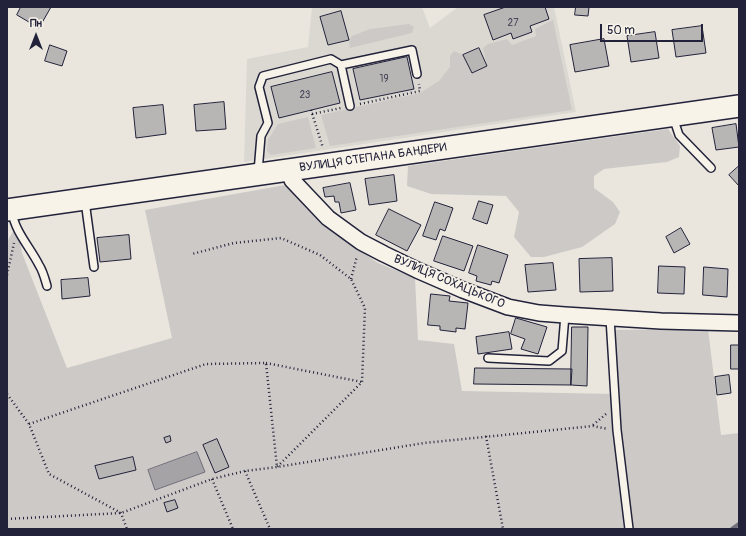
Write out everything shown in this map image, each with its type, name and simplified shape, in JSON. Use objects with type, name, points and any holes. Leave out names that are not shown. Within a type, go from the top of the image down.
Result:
[{"type":"main road","name":"ВУЛИЦЯ СТЕПАНА БАНДЕРИ","points":[[12,216],[84,199],[739,106]]},
{"type":"street","name":"ВУЛИЦЯ СОХАЦЬКОГО","points":[[290,170],[292,180],[328,218],[361,242],[463,290],[508,307],[539,313],[565,315],[739,324]]},
{"type":"lane","points":[[258,174],[261,136],[268,123],[259,87],[263,76],[331,59],[342,65],[412,50],[417,74]]},
{"type":"lane","points":[[342,65],[350,106]]},
{"type":"lane","points":[[673,115],[679,135],[711,168]]},
{"type":"lane","points":[[84,199],[94,267]]},
{"type":"lane","points":[[12,216],[40,266],[47,286]]},
{"type":"lane","points":[[488,358],[549,360],[562,351],[565,315]]},
{"type":"lane","points":[[610,318],[617,430],[630,529]]},
{"type":"path","points":[[312,114],[420,90],[417,74]]},
{"type":"path","points":[[311,110],[325,155]]},
{"type":"path","points":[[7,275],[12,216]]},
{"type":"path","points":[[192,254],[234,243],[281,238],[320,255],[351,279],[365,308],[362,382],[277,467]]},
{"type":"path","points":[[351,279],[361,242]]},
{"type":"path","points":[[29,424],[206,364],[266,363],[362,382]]},
{"type":"path","points":[[266,363],[277,467]]},
{"type":"path","points":[[7,394],[9,399],[29,424],[49,474],[120,513],[127,529]]},
{"type":"path","points":[[593,426],[615,405]]},
{"type":"path","points":[[7,519],[120,513],[212,479],[245,471],[424,443],[593,426],[617,430]]},
{"type":"path","points":[[486,436],[502,529]]},
{"type":"path","points":[[245,471],[270,529]]},
{"type":"path","points":[[212,479],[233,529]]},
{"type":"shaded area","points":[[312,7],[422,7],[430,28],[458,7],[554,7],[576,112],[244,162],[247,59],[308,47]]},
{"type":"shaded area","points":[[553,20],[572,110],[330,146],[321,115],[420,93],[439,81],[450,67],[450,56],[454,51],[463,55],[472,73],[487,66],[483,48],[488,44],[507,39],[512,45],[536,36],[535,29]]},
{"type":"shaded area","points":[[409,24],[414,27],[412,33],[350,48],[349,40],[352,36],[370,29]]},
{"type":"shaded area","points":[[308,117],[316,148],[271,155],[267,151],[268,140],[278,124]]},
{"type":"shaded area","points":[[668,129],[680,146],[679,157],[667,162],[604,169],[594,176],[594,188],[613,202],[620,212],[615,224],[582,247],[544,257],[531,257],[514,237],[519,212],[506,196],[431,194],[407,186],[408,166]]},
{"type":"shaded area","points":[[285,185],[321,224],[378,263],[415,278],[418,340],[454,344],[462,391],[615,394],[611,330],[708,329],[721,435],[739,433],[739,529],[7,529],[7,242],[17,225],[22,253],[67,368],[172,338],[145,210]]},
{"type":"shaded area","points":[[197,452],[205,472],[155,490],[148,470]]},
{"type":"building","points":[[21,7],[51,7],[39,28],[17,15]]},
{"type":"building","points":[[506,7],[545,7],[549,19],[530,26],[532,32],[513,39],[511,33],[493,40],[484,15]]},
{"type":"building","points":[[576,7],[589,7],[588,16],[575,15]]},
{"type":"building","points":[[341,11],[349,40],[328,45],[320,17]]},
{"type":"building","points":[[702,26],[706,53],[676,57],[672,30]]},
{"type":"building","points":[[655,32],[659,58],[631,62],[627,36]]},
{"type":"building","points":[[604,39],[609,66],[575,72],[570,45]]},
{"type":"building","points":[[50,45],[67,51],[62,66],[45,61]]},
{"type":"building","points":[[479,48],[487,66],[472,73],[463,55]]},
{"type":"building","points":[[407,57],[414,89],[360,100],[353,69]]},
{"type":"building","points":[[332,72],[340,103],[279,118],[271,87]]},
{"type":"building","points":[[224,102],[226,129],[196,131],[194,105]]},
{"type":"building","points":[[163,105],[166,134],[136,138],[133,108]]},
{"type":"building","points":[[736,124],[739,147],[716,150],[712,128]]},
{"type":"building","points":[[739,166],[739,186],[729,175]]},
{"type":"building","points":[[394,175],[397,201],[369,205],[365,179]]},
{"type":"building","points":[[350,183],[356,210],[341,213],[339,202],[335,202],[334,196],[325,197],[323,188]]},
{"type":"building","points":[[479,201],[493,205],[487,224],[473,219]]},
{"type":"building","points":[[435,202],[453,208],[445,231],[440,229],[436,240],[423,236]]},
{"type":"building","points":[[389,209],[421,225],[407,251],[376,235]]},
{"type":"building","points":[[681,228],[690,244],[674,253],[666,237]]},
{"type":"building","points":[[129,235],[131,259],[100,262],[97,238]]},
{"type":"building","points":[[443,236],[473,246],[464,271],[434,261]]},
{"type":"building","points":[[478,245],[508,255],[499,283],[492,281],[491,285],[476,281],[477,276],[469,273]]},
{"type":"building","points":[[612,258],[613,291],[580,292],[579,259]]},
{"type":"building","points":[[553,263],[556,290],[528,292],[525,265]]},
{"type":"building","points":[[659,266],[685,267],[684,294],[658,293]]},
{"type":"building","points":[[704,267],[728,269],[727,297],[703,295]]},
{"type":"building","points":[[88,278],[90,296],[62,299],[61,280]]},
{"type":"building","points":[[431,294],[450,296],[449,301],[468,303],[465,329],[456,328],[456,332],[440,330],[440,326],[428,325]]},
{"type":"building","points":[[516,318],[547,327],[538,354],[521,349],[525,339],[511,334]]},
{"type":"building","points":[[572,327],[588,327],[587,386],[571,385]]},
{"type":"building","points":[[509,332],[512,349],[478,354],[476,337]]},
{"type":"building","points":[[731,345],[739,345],[739,369],[731,369]]},
{"type":"building","points":[[475,368],[572,369],[571,385],[474,384]]},
{"type":"building","points":[[729,375],[731,393],[717,395],[715,377]]},
{"type":"building","points":[[170,436],[171,441],[166,443],[164,438]]},
{"type":"building","points":[[217,439],[229,467],[215,473],[203,445]]},
{"type":"building","points":[[133,457],[136,470],[99,479],[95,466]]},
{"type":"building","points":[[175,500],[178,508],[167,512],[164,503]]},
{"type":"waterway","points":[[732,529],[739,524]]}]
